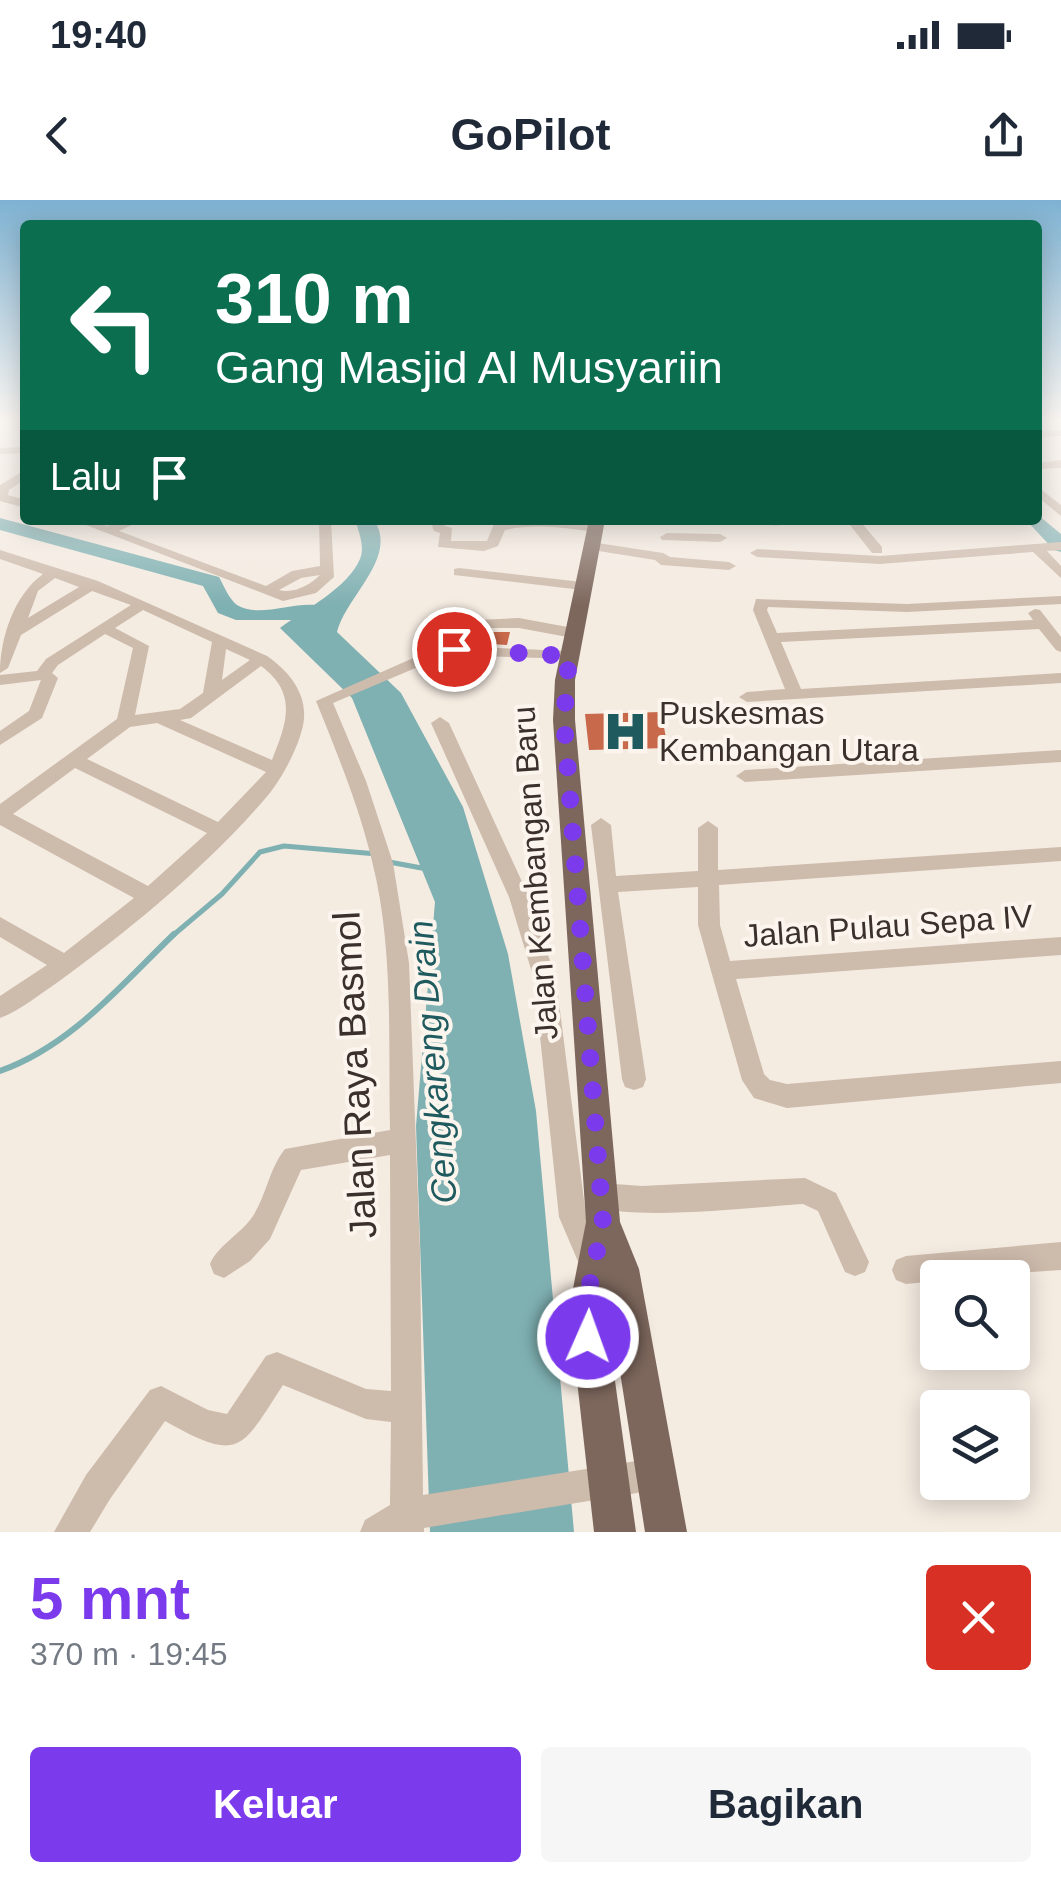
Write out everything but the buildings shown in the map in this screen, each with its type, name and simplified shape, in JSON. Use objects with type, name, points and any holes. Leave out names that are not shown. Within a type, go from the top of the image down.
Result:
[{"type":"main road","name":"Jalan Kembangan Baru","points":[[594,531],[571,645],[564,720],[602,1209],[621,1270],[666,1532]]},
{"type":"main road","name":"Jalan Kembangan Baru","points":[[602,1209],[587,1309],[588,1337],[594,1484],[615,1532]]},
{"type":"street","points":[[1048,496],[1061,512]]},
{"type":"street","points":[[96,525],[266,592],[297,574],[328,570],[325,525]]},
{"type":"street","points":[[112,530],[124,525]]},
{"type":"street","points":[[438,525],[447,531],[443,544],[484,547],[493,543],[505,525]]},
{"type":"street","points":[[559,525],[594,531],[663,557]]},
{"type":"street","points":[[668,525],[662,561],[729,566]]},
{"type":"street","points":[[856,525],[877,550]]},
{"type":"street","points":[[667,536],[720,538]]},
{"type":"street","points":[[757,553],[880,560],[1048,547],[1061,574]]},
{"type":"street","points":[[0,554],[93,584],[261,659],[287,682],[296,706],[292,737],[277,770],[220,831],[66,966],[0,1008]]},
{"type":"street","points":[[0,668],[32,589],[56,572]]},
{"type":"street","points":[[459,572],[582,586]]},
{"type":"street","points":[[14,633],[93,584]]},
{"type":"street","points":[[795,694],[760,604],[770,600],[907,608],[1061,600]]},
{"type":"street","points":[[1026,602],[1061,647]]},
{"type":"street","points":[[42,675],[52,662],[142,604]]},
{"type":"street","points":[[519,623],[571,645],[444,650],[443,641],[461,624],[519,623]]},
{"type":"street","points":[[772,638],[1043,624]]},
{"type":"street","points":[[104,628],[141,646],[125,722]]},
{"type":"street","points":[[211,695],[220,640]]},
{"type":"street","name":"Jalan Raya Basmol","points":[[410,1519],[398,963],[382,860],[325,699],[444,650]]},
{"type":"street","points":[[150,896],[0,815],[125,722],[185,714],[261,659]]},
{"type":"street","points":[[0,680],[42,675],[50,678],[36,714],[0,738]]},
{"type":"street","points":[[747,697],[1061,678]]},
{"type":"street","points":[[160,718],[277,770]]},
{"type":"street","points":[[440,723],[519,897],[545,979],[573,1216],[593,1263]]},
{"type":"street","points":[[745,776],[1061,756]]},
{"type":"street","points":[[74,760],[220,831]]},
{"type":"street","points":[[601,825],[634,1079]]},
{"type":"street","points":[[708,828],[708,925],[754,1080],[774,1095],[1061,1072]]},
{"type":"street","points":[[607,885],[1061,854]]},
{"type":"street","points":[[0,926],[66,966]]},
{"type":"street","name":"Jalan Pulau Sepa IV","points":[[720,971],[1061,946]]},
{"type":"street","points":[[224,1264],[257,1237],[274,1205],[286,1166],[294,1158],[403,1140]]},
{"type":"street","points":[[602,1209],[642,1200],[806,1190],[827,1202],[855,1262]]},
{"type":"street","points":[[906,1270],[1061,1256]]},
{"type":"street","points":[[71,1532],[98,1486],[161,1401],[185,1416],[225,1431],[235,1430],[277,1367],[366,1404],[407,1408]]},
{"type":"street","points":[[377,1532],[410,1519],[655,1474]]},
{"type":"water","name":"Cengkareng Drain","points":[[356,525],[376,525],[380,548],[376,562],[337,632],[401,693],[463,807],[508,954],[536,1111],[574,1532],[430,1532],[416,1126],[435,902],[352,698],[280,628],[346,579],[360,559]]},
{"type":"waterway","points":[[0,524],[211,582],[226,608],[244,615],[324,613]]},
{"type":"waterway","points":[[1041,525],[1061,546]]},
{"type":"waterway","points":[[171,937],[222,894],[260,852],[284,846],[377,854]]},
{"type":"waterway","points":[[389,862],[427,869]]},
{"type":"waterway","points":[[0,1071],[26,1060],[72,1030],[174,934]]},
{"type":"place","name":"Puskesmas Kembangan Utara","points":[[626,731]]},
{"type":"route","points":[[454,649],[569,656],[564,720],[603,1222],[590,1284],[588,1337]]}]
